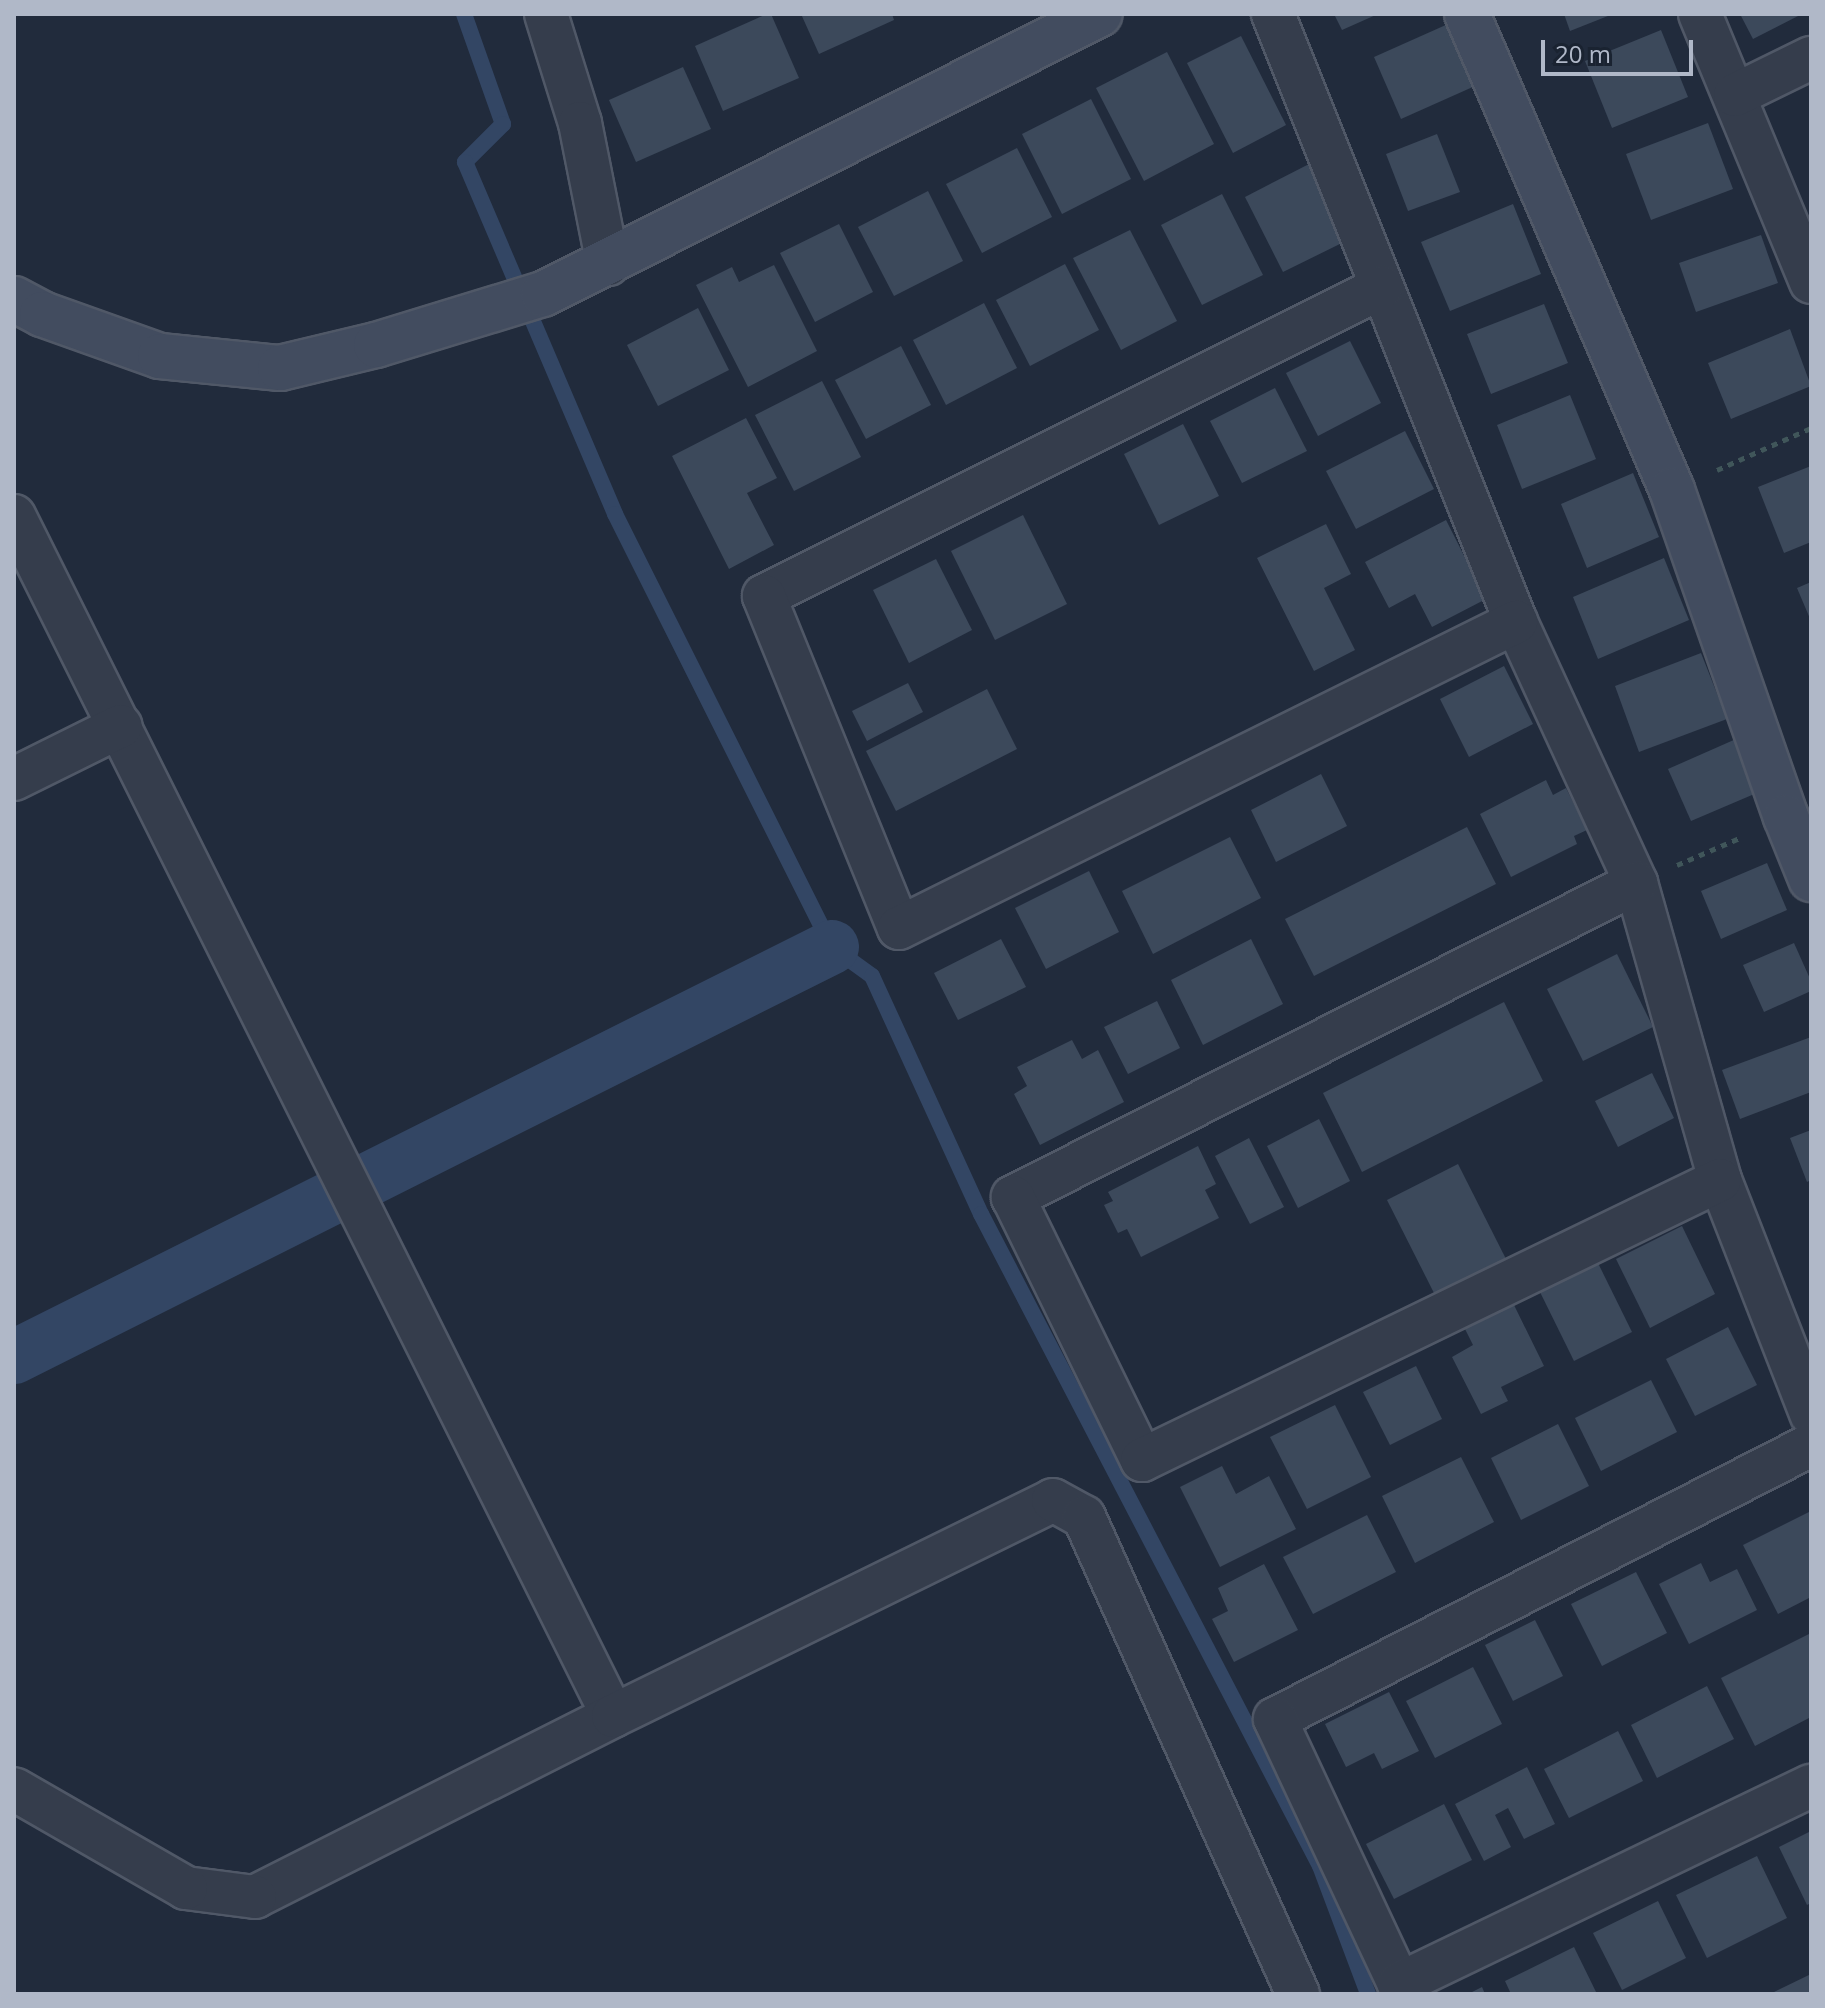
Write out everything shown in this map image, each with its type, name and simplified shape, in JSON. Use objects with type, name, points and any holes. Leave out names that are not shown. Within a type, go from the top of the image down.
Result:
[{"type":"street","points":[[546,14],[580,123],[608,264]]},
{"type":"street","points":[[14,299],[42,314],[160,356],[280,368],[376,345],[543,294],[1100,14]]},
{"type":"street","points":[[1273,14],[1516,622],[1636,883],[1720,1180],[1811,1414]]},
{"type":"street","points":[[1467,14],[1672,490],[1786,817],[1811,879]]},
{"type":"street","points":[[1700,14],[1811,282]]},
{"type":"street","points":[[1735,95],[1811,58]]},
{"type":"street","points":[[1382,287],[764,596],[899,928],[1516,622]]},
{"type":"street","points":[[14,516],[613,1716]]},
{"type":"street","points":[[14,779],[121,726]]},
{"type":"street","points":[[1636,883],[1013,1197],[1142,1460],[1720,1180]]},
{"type":"street","points":[[1811,1445],[1275,1719],[1399,1984],[1811,1786]]},
{"type":"street","points":[[14,1789],[186,1888],[255,1897],[613,1716],[1053,1500],[1084,1517],[1298,1994]]},
{"type":"path","points":[[1672,490],[1811,428]]},
{"type":"path","points":[[1636,883],[1786,817]]},
{"type":"building","points":[[771,14],[799,78],[723,111],[695,46]]},
{"type":"building","points":[[801,14],[892,14],[894,20],[819,54]]},
{"type":"building","points":[[1334,14],[1378,14],[1342,30]]},
{"type":"building","points":[[1564,14],[1613,14],[1570,31]]},
{"type":"building","points":[[1740,14],[1802,14],[1753,39]]},
{"type":"building","points":[[1448,24],[1475,86],[1401,119],[1374,57]]},
{"type":"building","points":[[1661,30],[1688,97],[1612,128],[1585,61]]},
{"type":"building","points":[[1241,36],[1286,125],[1233,153],[1187,63]]},
{"type":"building","points":[[1167,52],[1214,144],[1144,181],[1096,88]]},
{"type":"building","points":[[683,67],[711,129],[636,162],[609,100]]},
{"type":"building","points":[[1091,99],[1131,179],[1062,214],[1022,134]]},
{"type":"building","points":[[1708,123],[1733,189],[1651,220],[1626,154]]},
{"type":"building","points":[[1437,134],[1460,192],[1408,211],[1386,154]]},
{"type":"building","points":[[1017,148],[1052,217],[982,253],[946,184]]},
{"type":"building","points":[[1311,163],[1350,239],[1283,272],[1245,197]]},
{"type":"building","points":[[928,191],[963,261],[894,296],[858,227]]},
{"type":"building","points":[[1222,194],[1263,275],[1202,305],[1161,225]]},
{"type":"building","points":[[1513,204],[1541,274],[1450,311],[1421,242]]},
{"type":"building","points":[[839,224],[873,292],[815,322],[780,253]]},
{"type":"building","points":[[1130,230],[1177,321],[1121,350],[1073,258]]},
{"type":"building","points":[[1761,235],[1778,283],[1696,312],[1679,263]]},
{"type":"building","points":[[1065,264],[1099,330],[1030,366],[996,300]]},
{"type":"building","points":[[774,265],[817,351],[748,387],[696,285],[732,267],[739,282]]},
{"type":"building","points":[[984,303],[1017,368],[946,405],[913,340]]},
{"type":"building","points":[[1544,304],[1568,363],[1491,394],[1467,334]]},
{"type":"building","points":[[698,308],[729,370],[658,406],[627,345]]},
{"type":"building","points":[[1790,329],[1811,386],[1731,419],[1708,363]]},
{"type":"building","points":[[1350,341],[1381,403],[1318,436],[1286,373]]},
{"type":"building","points":[[901,346],[931,405],[866,439],[835,380]]},
{"type":"building","points":[[822,381],[861,457],[794,491],[755,415]]},
{"type":"building","points":[[1275,388],[1307,451],[1242,483],[1210,421]]},
{"type":"building","points":[[1570,395],[1596,459],[1522,489],[1497,425]]},
{"type":"building","points":[[746,418],[777,478],[747,493],[774,545],[729,569],[672,456]]},
{"type":"building","points":[[1183,424],[1219,496],[1159,525],[1124,454]]},
{"type":"building","points":[[1405,431],[1434,489],[1356,529],[1326,471]]},
{"type":"building","points":[[1811,466],[1811,542],[1784,553],[1758,487]]},
{"type":"building","points":[[1633,473],[1659,537],[1587,568],[1561,504]]},
{"type":"building","points":[[1023,515],[1067,604],[995,640],[951,551]]},
{"type":"building","points":[[1446,520],[1486,599],[1432,627],[1415,594],[1389,608],[1365,562]]},
{"type":"building","points":[[1326,524],[1351,574],[1324,588],[1355,650],[1314,671],[1257,558]]},
{"type":"building","points":[[1664,558],[1689,620],[1598,659],[1573,597]]},
{"type":"building","points":[[936,559],[972,630],[909,663],[873,590]]},
{"type":"building","points":[[1811,582],[1811,621],[1797,588]]},
{"type":"building","points":[[1701,653],[1727,719],[1639,752],[1615,686]]},
{"type":"building","points":[[1504,666],[1533,724],[1469,757],[1440,699]]},
{"type":"building","points":[[908,683],[923,712],[867,741],[852,711]]},
{"type":"building","points":[[987,689],[1017,749],[896,811],[866,751]]},
{"type":"building","points":[[1736,739],[1759,792],[1691,821],[1668,769]]},
{"type":"building","points":[[1321,774],[1347,826],[1276,862],[1251,810]]},
{"type":"building","points":[[1546,780],[1553,795],[1566,788],[1587,830],[1574,836],[1577,844],[1511,877],[1480,814]]},
{"type":"building","points":[[1467,827],[1496,884],[1314,976],[1285,919]]},
{"type":"building","points":[[1230,837],[1261,898],[1153,954],[1122,891]]},
{"type":"building","points":[[1767,863],[1787,910],[1721,939],[1701,891]]},
{"type":"building","points":[[1089,871],[1119,932],[1046,969],[1015,908]]},
{"type":"building","points":[[1001,939],[1026,987],[958,1020],[934,973]]},
{"type":"building","points":[[1251,939],[1283,1004],[1203,1045],[1171,980]]},
{"type":"building","points":[[1794,943],[1811,981],[1811,991],[1764,1012],[1743,965]]},
{"type":"building","points":[[1617,954],[1653,1027],[1583,1061],[1547,989]]},
{"type":"building","points":[[1157,1001],[1180,1048],[1128,1074],[1104,1027]]},
{"type":"building","points":[[1504,1002],[1543,1081],[1362,1172],[1323,1093]]},
{"type":"building","points":[[1811,1037],[1811,1092],[1740,1119],[1722,1070]]},
{"type":"building","points":[[1072,1040],[1082,1059],[1098,1050],[1124,1102],[1040,1145],[1014,1094],[1027,1086],[1017,1067]]},
{"type":"building","points":[[1652,1073],[1674,1118],[1618,1147],[1595,1101]]},
{"type":"building","points":[[1319,1119],[1350,1181],[1298,1208],[1267,1146]]},
{"type":"building","points":[[1811,1130],[1811,1180],[1807,1182],[1790,1138]]},
{"type":"building","points":[[1249,1138],[1284,1207],[1250,1224],[1215,1156]]},
{"type":"building","points":[[1198,1146],[1216,1184],[1205,1190],[1219,1218],[1141,1257],[1127,1229],[1118,1233],[1104,1205],[1113,1201],[1108,1192]]},
{"type":"building","points":[[1458,1164],[1506,1259],[1435,1295],[1387,1200]]},
{"type":"building","points":[[1682,1226],[1715,1294],[1650,1328],[1616,1259]]},
{"type":"building","points":[[1597,1261],[1632,1332],[1574,1361],[1539,1290]]},
{"type":"building","points":[[1514,1305],[1544,1366],[1501,1387],[1508,1401],[1481,1414],[1452,1357],[1473,1345],[1465,1329]]},
{"type":"building","points":[[1728,1327],[1757,1385],[1695,1416],[1666,1359]]},
{"type":"building","points":[[1416,1366],[1442,1419],[1390,1445],[1363,1392]]},
{"type":"building","points":[[1651,1380],[1677,1432],[1601,1471],[1575,1418]]},
{"type":"building","points":[[1335,1405],[1371,1477],[1307,1509],[1270,1437]]},
{"type":"building","points":[[1558,1424],[1589,1486],[1521,1520],[1491,1458]]},
{"type":"building","points":[[1461,1457],[1494,1522],[1415,1563],[1382,1496]]},
{"type":"building","points":[[1222,1466],[1236,1494],[1269,1476],[1296,1529],[1220,1567],[1180,1487]]},
{"type":"building","points":[[1811,1511],[1811,1597],[1778,1614],[1743,1545]]},
{"type":"building","points":[[1367,1515],[1396,1572],[1313,1614],[1283,1557]]},
{"type":"building","points":[[1701,1563],[1710,1582],[1737,1569],[1757,1610],[1689,1644],[1659,1584]]},
{"type":"building","points":[[1264,1564],[1298,1630],[1234,1662],[1212,1619],[1228,1611],[1218,1588]]},
{"type":"building","points":[[1636,1572],[1667,1633],[1602,1666],[1571,1604]]},
{"type":"building","points":[[1535,1620],[1563,1676],[1513,1701],[1485,1645]]},
{"type":"building","points":[[1811,1633],[1811,1717],[1755,1746],[1721,1678]]},
{"type":"building","points":[[1473,1667],[1502,1724],[1435,1758],[1406,1701]]},
{"type":"building","points":[[1707,1686],[1734,1739],[1657,1778],[1631,1725]]},
{"type":"building","points":[[1389,1692],[1419,1751],[1382,1769],[1374,1753],[1346,1767],[1325,1724]]},
{"type":"building","points":[[1618,1731],[1643,1781],[1569,1818],[1544,1769]]},
{"type":"building","points":[[1527,1767],[1555,1824],[1524,1839],[1508,1808],[1495,1815],[1511,1847],[1484,1861],[1455,1804]]},
{"type":"building","points":[[1444,1804],[1472,1860],[1394,1899],[1366,1844]]},
{"type":"building","points":[[1811,1831],[1811,1903],[1807,1905],[1779,1847]]},
{"type":"building","points":[[1757,1856],[1787,1918],[1707,1958],[1676,1895]]},
{"type":"building","points":[[1658,1901],[1686,1958],[1622,1990],[1593,1933]]},
{"type":"building","points":[[1574,1947],[1597,1994],[1511,1994],[1505,1981]]},
{"type":"building","points":[[1811,1974],[1811,1994],[1770,1994]]},
{"type":"building","points":[[1482,1987],[1485,1994],[1468,1994]]},
{"type":"waterway","points":[[464,14],[503,124],[465,162],[615,514],[832,947],[872,976],[981,1214],[1320,1866],[1368,1994]]},
{"type":"waterway","points":[[14,1357],[832,947]]}]
